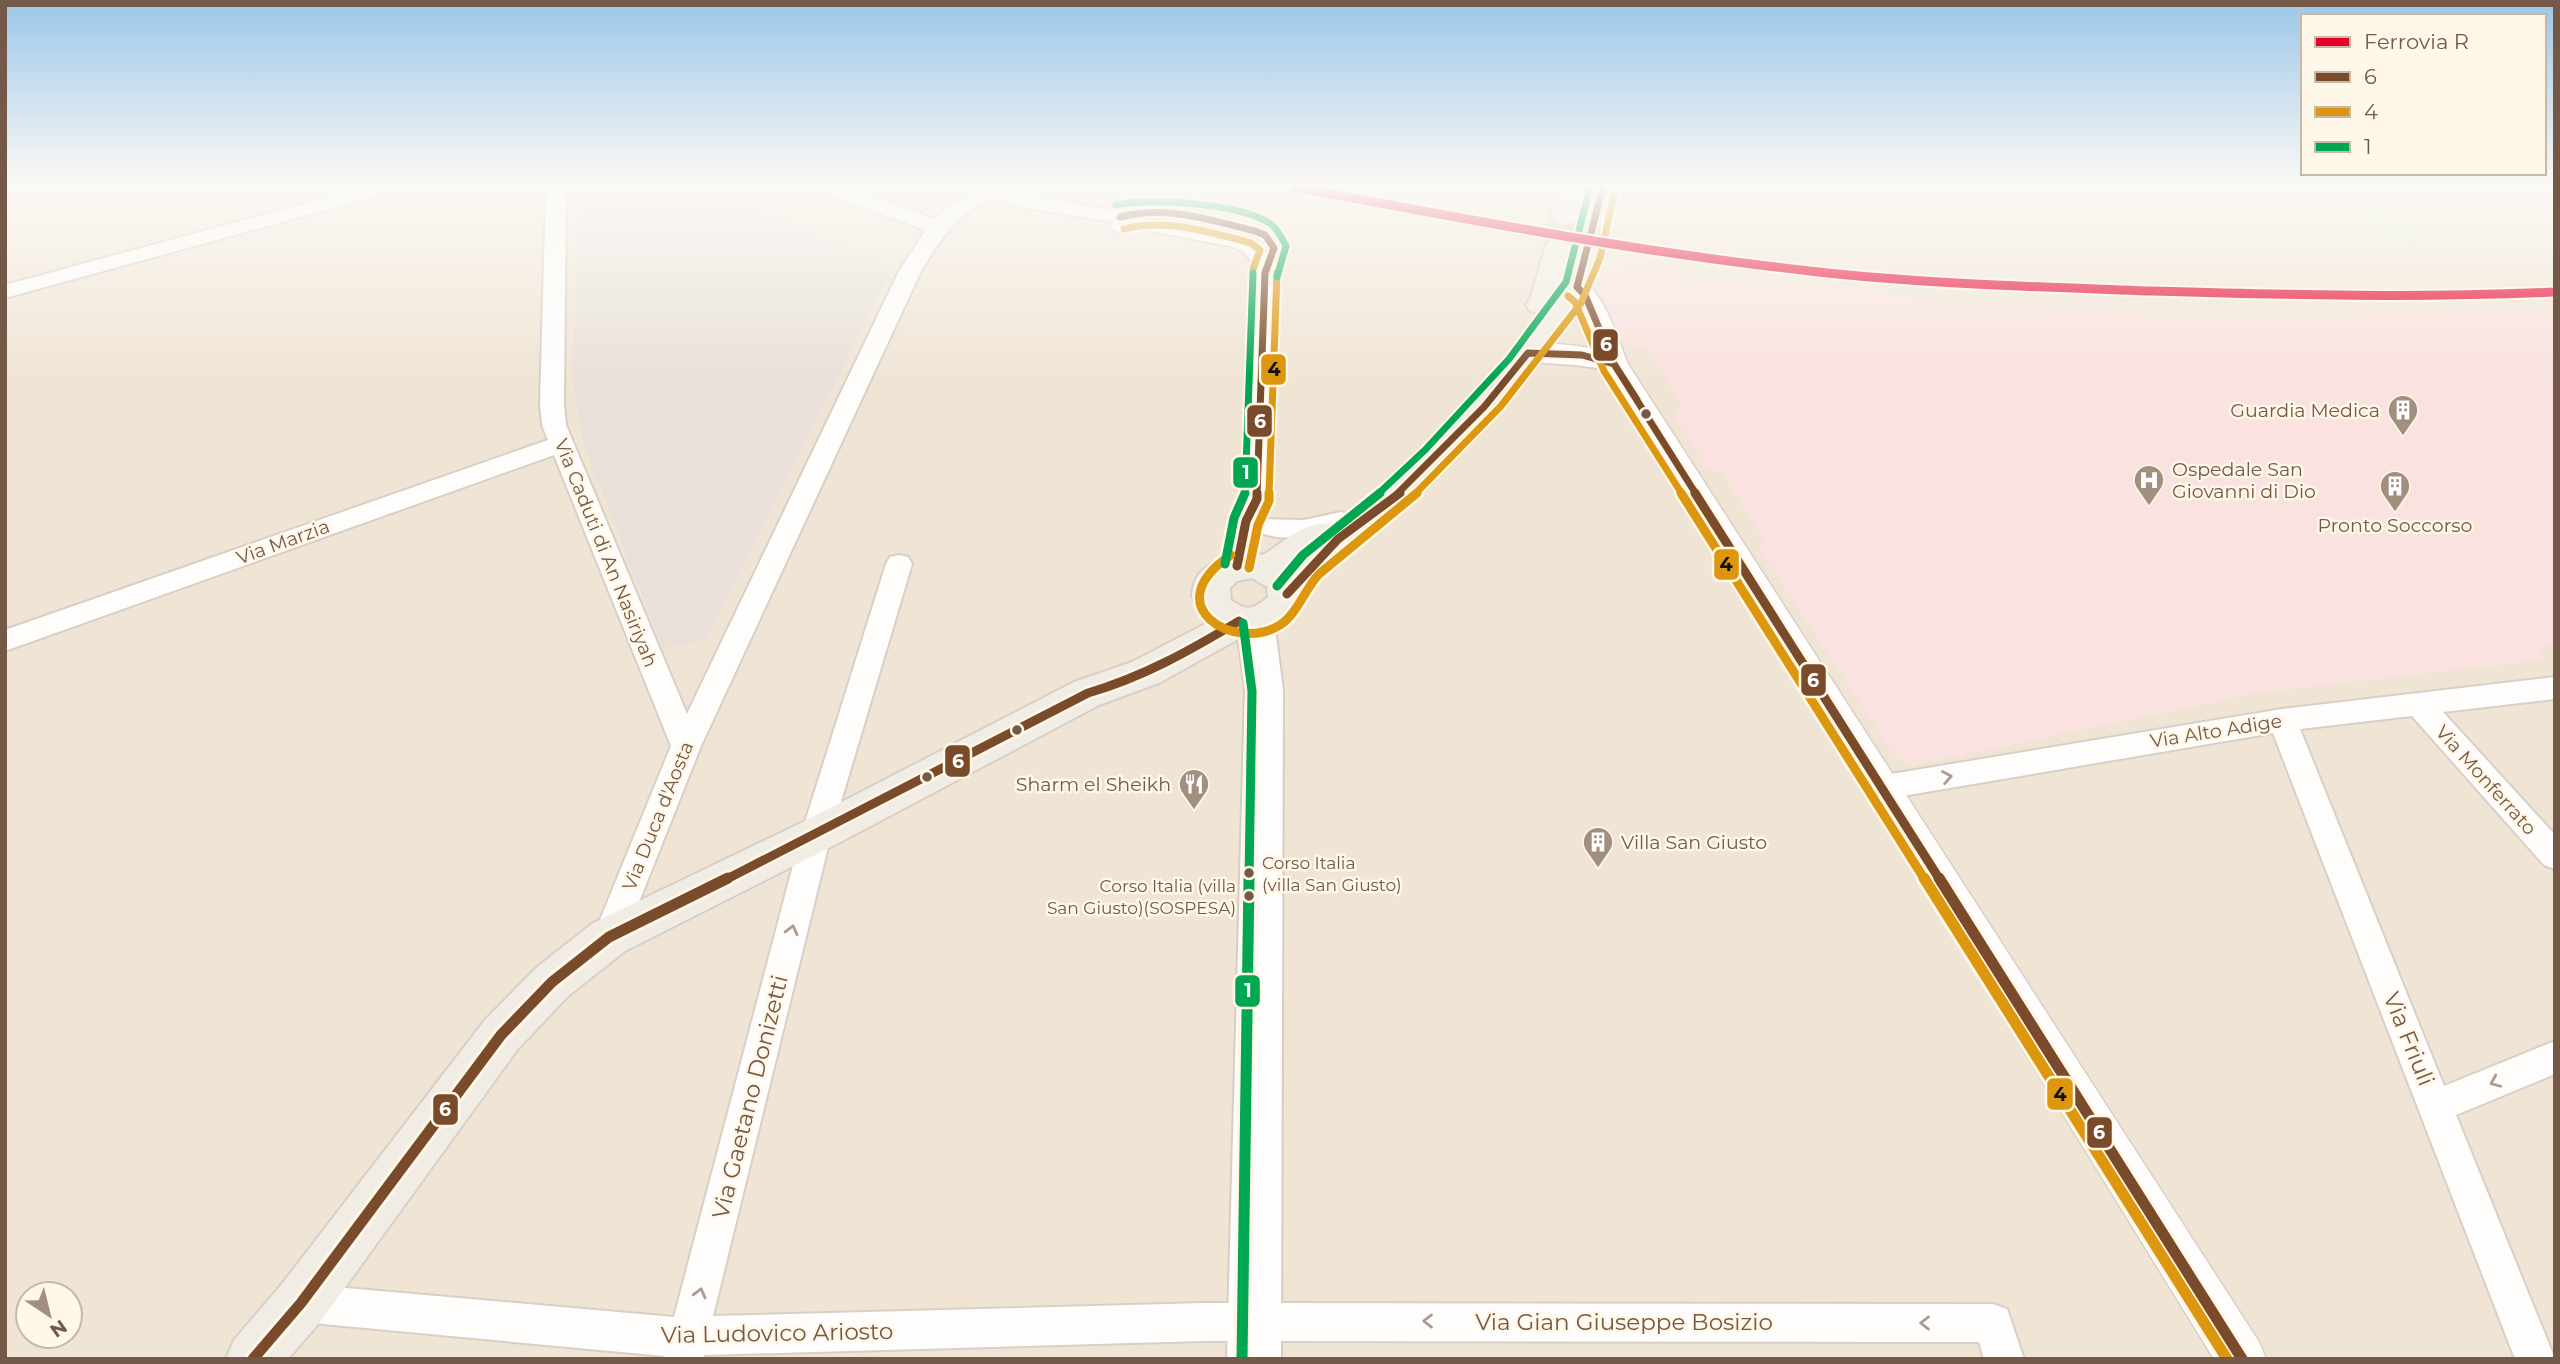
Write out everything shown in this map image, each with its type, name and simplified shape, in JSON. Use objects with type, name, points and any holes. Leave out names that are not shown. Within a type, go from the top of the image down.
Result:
[{"type":"main road","points":[[1264,576],[1341,521],[1420,457],[1488,383],[1520,340],[1573,251]]},
{"type":"main road","points":[[1254,1341],[1264,703],[1236,617],[1209,597],[1211,584],[1221,573],[1264,576],[1311,564],[1400,492],[1504,384],[1577,287],[1574,251]]},
{"type":"main road","points":[[609,937],[816,835],[1088,693],[1110,688],[1205,642],[1236,617],[1279,610],[1264,576]]},
{"type":"main road","name":"Via Duca d'Aosta","points":[[253,1359],[301,1303],[501,1035],[552,982],[609,937]]},
{"type":"street","points":[[5,292],[156,251]]},
{"type":"street","name":"Via Caduti di An Nasiriyah","points":[[555,251],[554,425],[686,746]]},
{"type":"street","name":"Via Duca d'Aosta","points":[[609,937],[686,746],[910,271],[923,251]]},
{"type":"street","points":[[1184,251],[1239,261],[1265,272]]},
{"type":"street","points":[[1264,576],[1266,526],[1257,499],[1265,272],[1273,251]]},
{"type":"street","points":[[1577,287],[1585,295],[1614,364],[2242,1359]]},
{"type":"street","points":[[1528,353],[1582,355],[1614,364]]},
{"type":"street","name":"Via Marzia","points":[[5,640],[560,444]]},
{"type":"street","points":[[1257,499],[1247,521],[1264,576]]},
{"type":"street","points":[[1266,526],[1286,530],[1310,529],[1341,521]]},
{"type":"street","name":"Via Gaetano Donizetti","points":[[686,1347],[816,835],[900,564]]},
{"type":"street","name":"Via Alto Adige","points":[[1880,788],[2283,720],[2555,688]]},
{"type":"street","name":"Via Monferrato","points":[[2418,704],[2555,856]]},
{"type":"street","name":"Via Friuli","points":[[2283,720],[2535,1359]]},
{"type":"street","points":[[2435,1107],[2555,1057]]},
{"type":"street","name":"Via Ludovico Ariosto","points":[[301,1303],[661,1337],[686,1347],[1204,1322],[1254,1341]]},
{"type":"street","name":"Via Gian Giuseppe Bosizio","points":[[1254,1341],[1317,1321],[1999,1341]]},
{"type":"shaded area","points":[[5,251],[2555,251],[2555,1359],[5,1359]]},
{"type":"shaded area","points":[[578,251],[852,251],[892,268],[706,640],[663,649],[582,441],[572,375]]},
{"type":"shaded area","name":"Ospedale San Giovanni di Dio","points":[[1600,269],[2058,310],[2206,317],[2555,311],[2555,645],[2542,646],[2541,660],[2258,693],[1914,765],[1897,758],[1891,750],[1759,548],[1763,539],[1723,474],[1708,468],[1674,417],[1682,403],[1645,349],[1623,342],[1605,308]]},
{"type":"rail line","name":"R","points":[[1657,251],[1857,276],[1997,285],[2138,291],[2416,296],[2555,292]]},
{"type":"transit line","name":"4","points":[[1253,269],[1260,251]]},
{"type":"transit line","name":"6","points":[[1265,273],[1273,251]]},
{"type":"transit line","name":"1","points":[[1277,277],[1285,251]]},
{"type":"transit line","name":"1","points":[[1277,586],[1303,555],[1392,483],[1509,359],[1566,282],[1574,251]]},
{"type":"transit line","name":"6","points":[[1586,251],[1577,287],[1585,295],[1614,364],[1637,400]]},
{"type":"transit line","name":"4","points":[[1231,555],[1213,568],[1200,584],[1198,593],[1203,611],[1219,626],[1235,632],[1262,632],[1278,626],[1290,615],[1305,590],[1319,574],[1403,505],[1483,427],[1585,297],[1602,251]]},
{"type":"transit line","name":"1","points":[[1225,564],[1234,518],[1245,496],[1253,273]]},
{"type":"transit line","name":"6","points":[[1237,566],[1246,521],[1257,499],[1265,273]]},
{"type":"transit line","name":"4","points":[[1249,568],[1258,525],[1269,501],[1277,273]]},
{"type":"transit line","name":"4","points":[[1568,296],[1575,302],[1604,371],[2227,1359]]},
{"type":"transit line","name":"6","points":[[1287,594],[1338,539],[1402,491],[1435,459],[1484,407],[1528,353],[1582,355],[1614,364],[2242,1359]]},
{"type":"transit line","name":"6","points":[[253,1359],[301,1303],[501,1035],[552,982],[609,937],[816,835],[1088,693],[1128,680],[1166,663],[1239,621]]},
{"type":"transit line","name":"1","points":[[1242,1359],[1252,691],[1243,623]]},
{"type":"place","name":"Guardia Medica","points":[[2403,437]]},
{"type":"place","name":"Ospedale San Giovanni di Dio","points":[[2149,507]]},
{"type":"place","name":"Pronto Soccorso","points":[[2395,513]]},
{"type":"place","name":"Sharm el Sheikh","points":[[1194,811]]},
{"type":"place","name":"Villa San Giusto","points":[[1598,869]]},
{"type":"place","name":"Corso Italia (villa San Giusto)","points":[[1249,873]]},
{"type":"place","name":"Corso Italia (villa San Giusto)(SOSPESA)","points":[[1249,896]]}]
